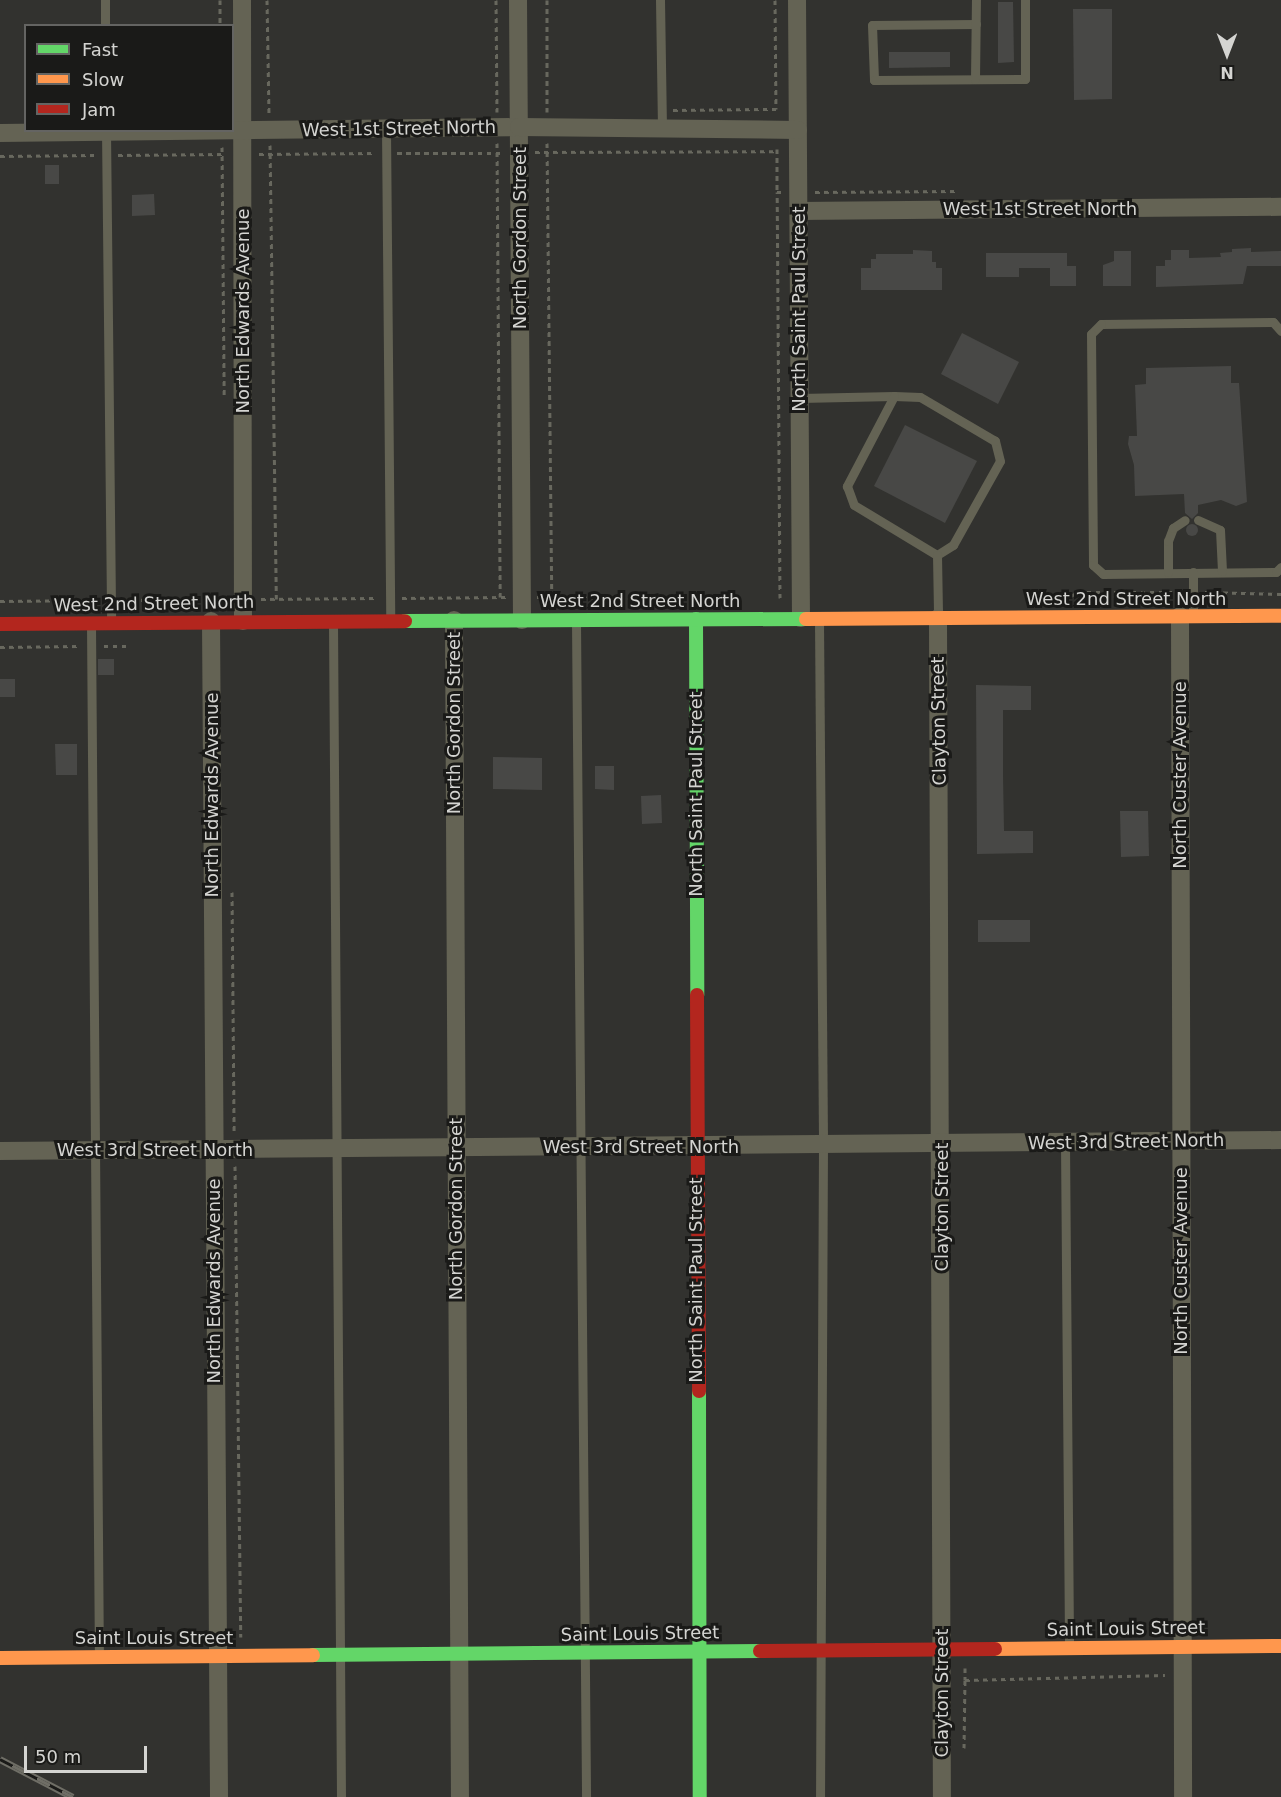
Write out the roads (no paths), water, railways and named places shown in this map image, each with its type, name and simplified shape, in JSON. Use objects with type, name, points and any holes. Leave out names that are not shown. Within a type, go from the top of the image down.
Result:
[{"type":"street","name":"North Edwards Avenue","points":[[242,0],[243,621]]},
{"type":"street","name":"North Gordon Street","points":[[518,0],[522,620]]},
{"type":"street","name":"North Saint Paul Street","points":[[796,0],[800,398],[810,618]]},
{"type":"street","name":"West 1st Street North","points":[[234,131],[497,128],[798,130]]},
{"type":"street","name":"West 1st Street North","points":[[0,133],[106,132]]},
{"type":"street","name":"West 1st Street North","points":[[798,211],[1281,207]]},
{"type":"street","name":"North Custer Avenue","points":[[1183,1797],[1180,1142],[1187,616]]},
{"type":"street","name":"West 2nd Street North","points":[[0,624],[1281,616]]},
{"type":"street","name":"Clayton Street","points":[[938,618],[942,1144],[942,1797]]},
{"type":"street","name":"North Saint Paul Street","points":[[696,619],[700,1797]]},
{"type":"street","name":"North Gordon Street","points":[[454,620],[460,1797]]},
{"type":"street","name":"North Edwards Avenue","points":[[212,621],[213,1150],[219,1797]]},
{"type":"street","name":"West 3rd Street North","points":[[0,1151],[1281,1140]]},
{"type":"street","name":"Saint Louis Street","points":[[0,1658],[1281,1646]]},
{"type":"lane","points":[[105,0],[105,24]]},
{"type":"lane","points":[[660,0],[662,129]]},
{"type":"lane","points":[[975,79],[976,0]]},
{"type":"lane","points":[[976,24],[872,25],[874,80],[1025,79],[1025,0]]},
{"type":"lane","points":[[386,129],[390,621]]},
{"type":"lane","points":[[106,132],[111,623]]},
{"type":"lane","points":[[1281,332],[1273,322],[1101,324],[1091,334],[1093,565],[1103,574],[1276,572],[1281,567]]},
{"type":"lane","points":[[894,396],[847,486],[854,505],[937,555]]},
{"type":"lane","points":[[800,398],[920,397],[995,441],[1000,461],[953,545],[937,555]]},
{"type":"lane","points":[[1167,572],[1168,541],[1173,528],[1185,520]]},
{"type":"lane","points":[[1198,520],[1220,530],[1222,572]]},
{"type":"lane","points":[[937,555],[938,618]]},
{"type":"lane","points":[[1187,616],[1193,572]]},
{"type":"lane","points":[[810,618],[823,1145],[820,1797]]},
{"type":"lane","points":[[576,620],[583,1147],[586,1797]]},
{"type":"lane","points":[[333,621],[334,1149],[341,1797]]},
{"type":"lane","points":[[91,623],[97,1151],[99,1657]]},
{"type":"lane","points":[[1065,1143],[1069,1648]]},
{"type":"railway","points":[[0,1759],[73,1797]]}]
